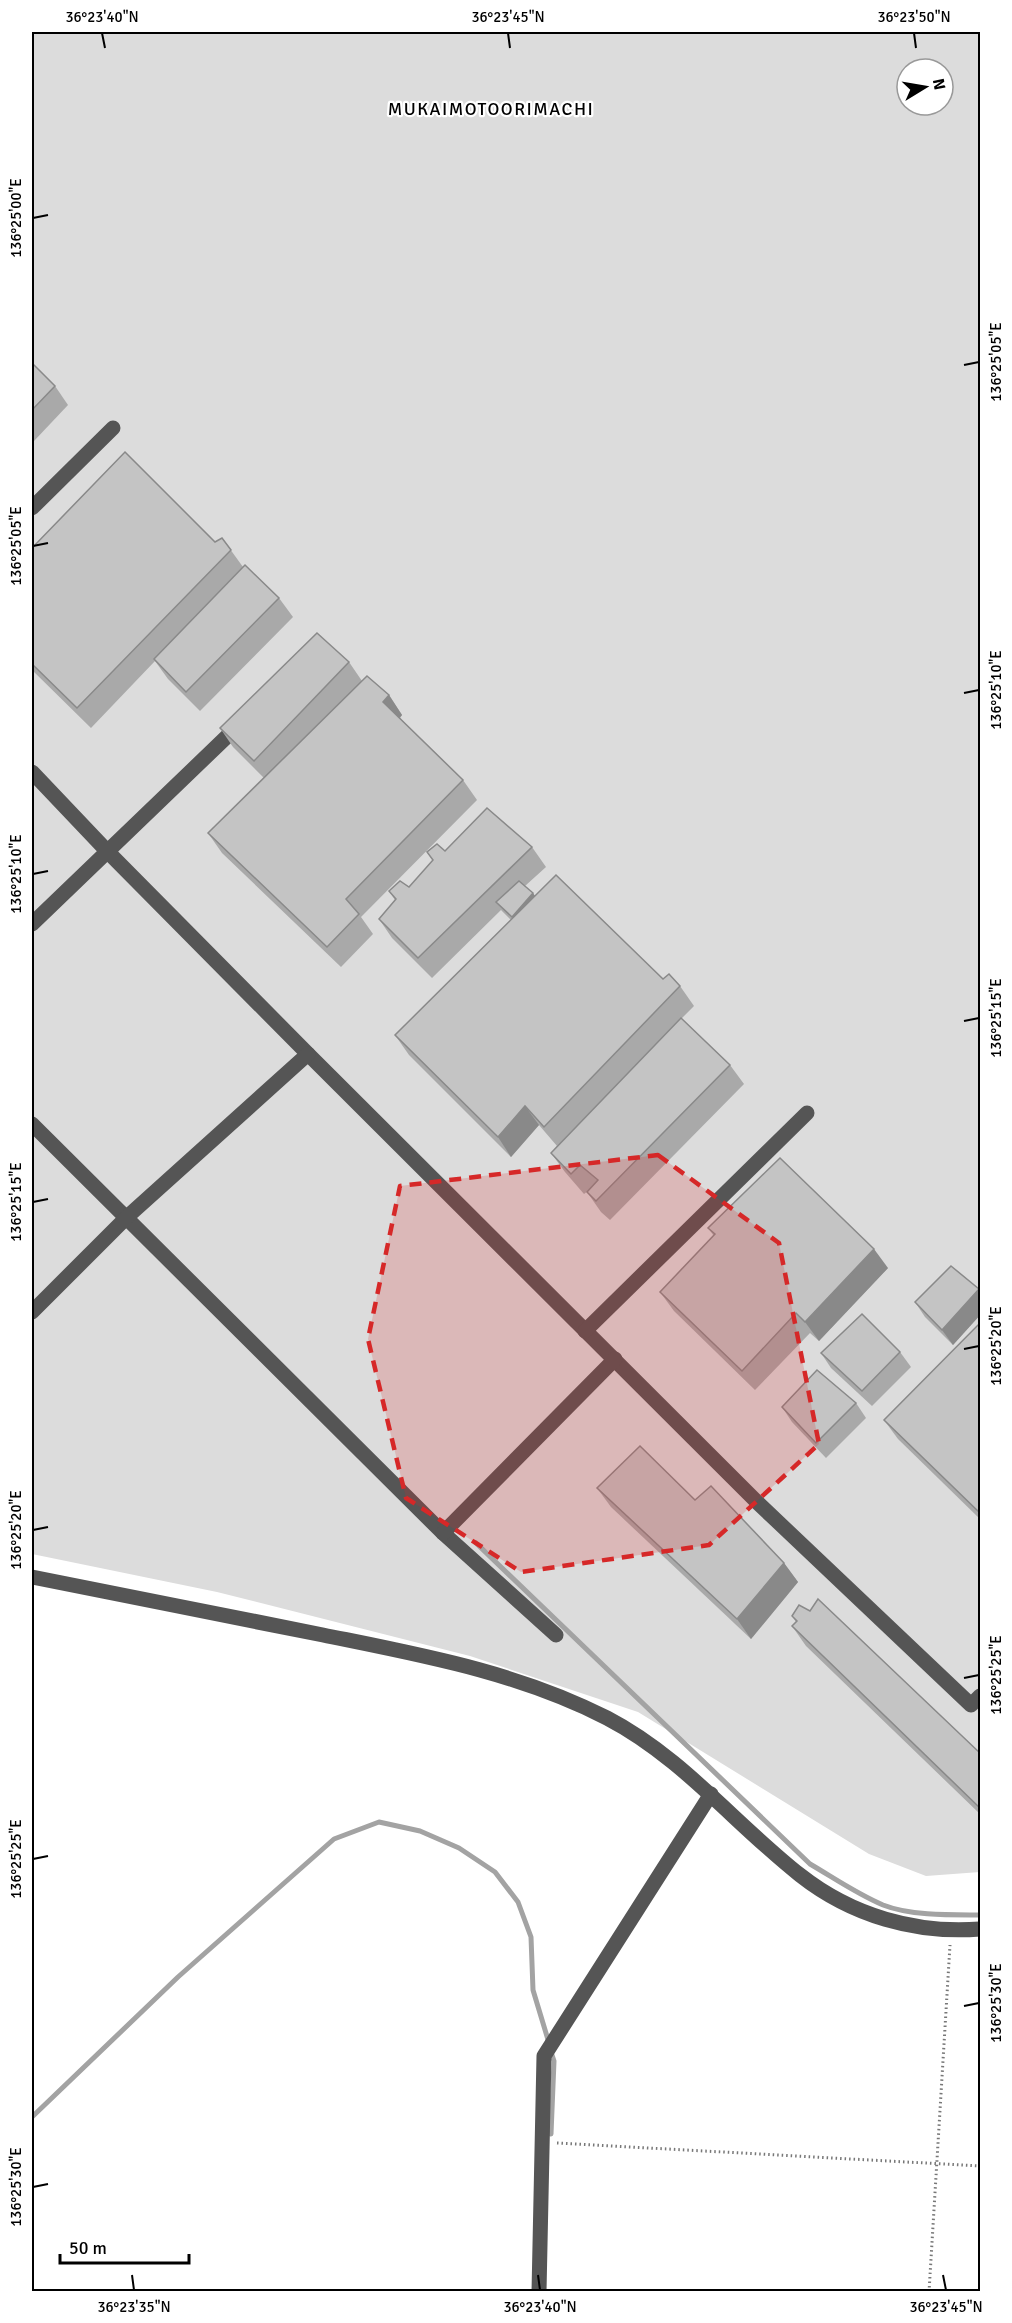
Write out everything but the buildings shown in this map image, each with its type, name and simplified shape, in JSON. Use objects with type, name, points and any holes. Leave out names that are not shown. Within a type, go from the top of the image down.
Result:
[{"type":"street","points":[[32,508],[113,428]]},
{"type":"street","points":[[32,924],[249,715]]},
{"type":"street","points":[[32,772],[308,1054],[758,1503],[971,1705],[981,1696]]},
{"type":"street","points":[[32,1312],[127,1217],[308,1054]]},
{"type":"street","points":[[585,1331],[807,1113]]},
{"type":"street","points":[[32,1124],[443,1533],[556,1635]]},
{"type":"street","points":[[443,1533],[615,1359]]},
{"type":"street","points":[[32,1576],[450,1661],[543,1688],[608,1719],[658,1749],[801,1876],[852,1907],[892,1922],[919,1928],[950,1931],[981,1929]]},
{"type":"street","points":[[538,2292],[544,2056],[711,1794]]},
{"type":"path","points":[[929,2292],[950,1931]]},
{"type":"path","points":[[542,2142],[981,2166]]},
{"type":"highlighted area","points":[[658,1155],[779,1243],[819,1444],[709,1545],[521,1572],[406,1498],[368,1339],[400,1186]]},
{"type":"shaded area","points":[[32,32],[980,32],[980,1872],[926,1876],[869,1854],[638,1712],[470,1656],[217,1592],[32,1554]]},
{"type":"waterway","points":[[476,1543],[810,1864],[864,1896],[894,1909],[931,1914],[980,1915]]},
{"type":"waterway","points":[[32,2117],[178,1977],[334,1839],[379,1822],[420,1831],[459,1848],[495,1872],[518,1902],[531,1937],[533,1990],[549,2043]]},
{"type":"waterway","points":[[551,2052],[554,2061],[551,2134]]},
{"type":"district","name":"MUKAIMOTOORIMACHI","points":[[491,109]]}]
